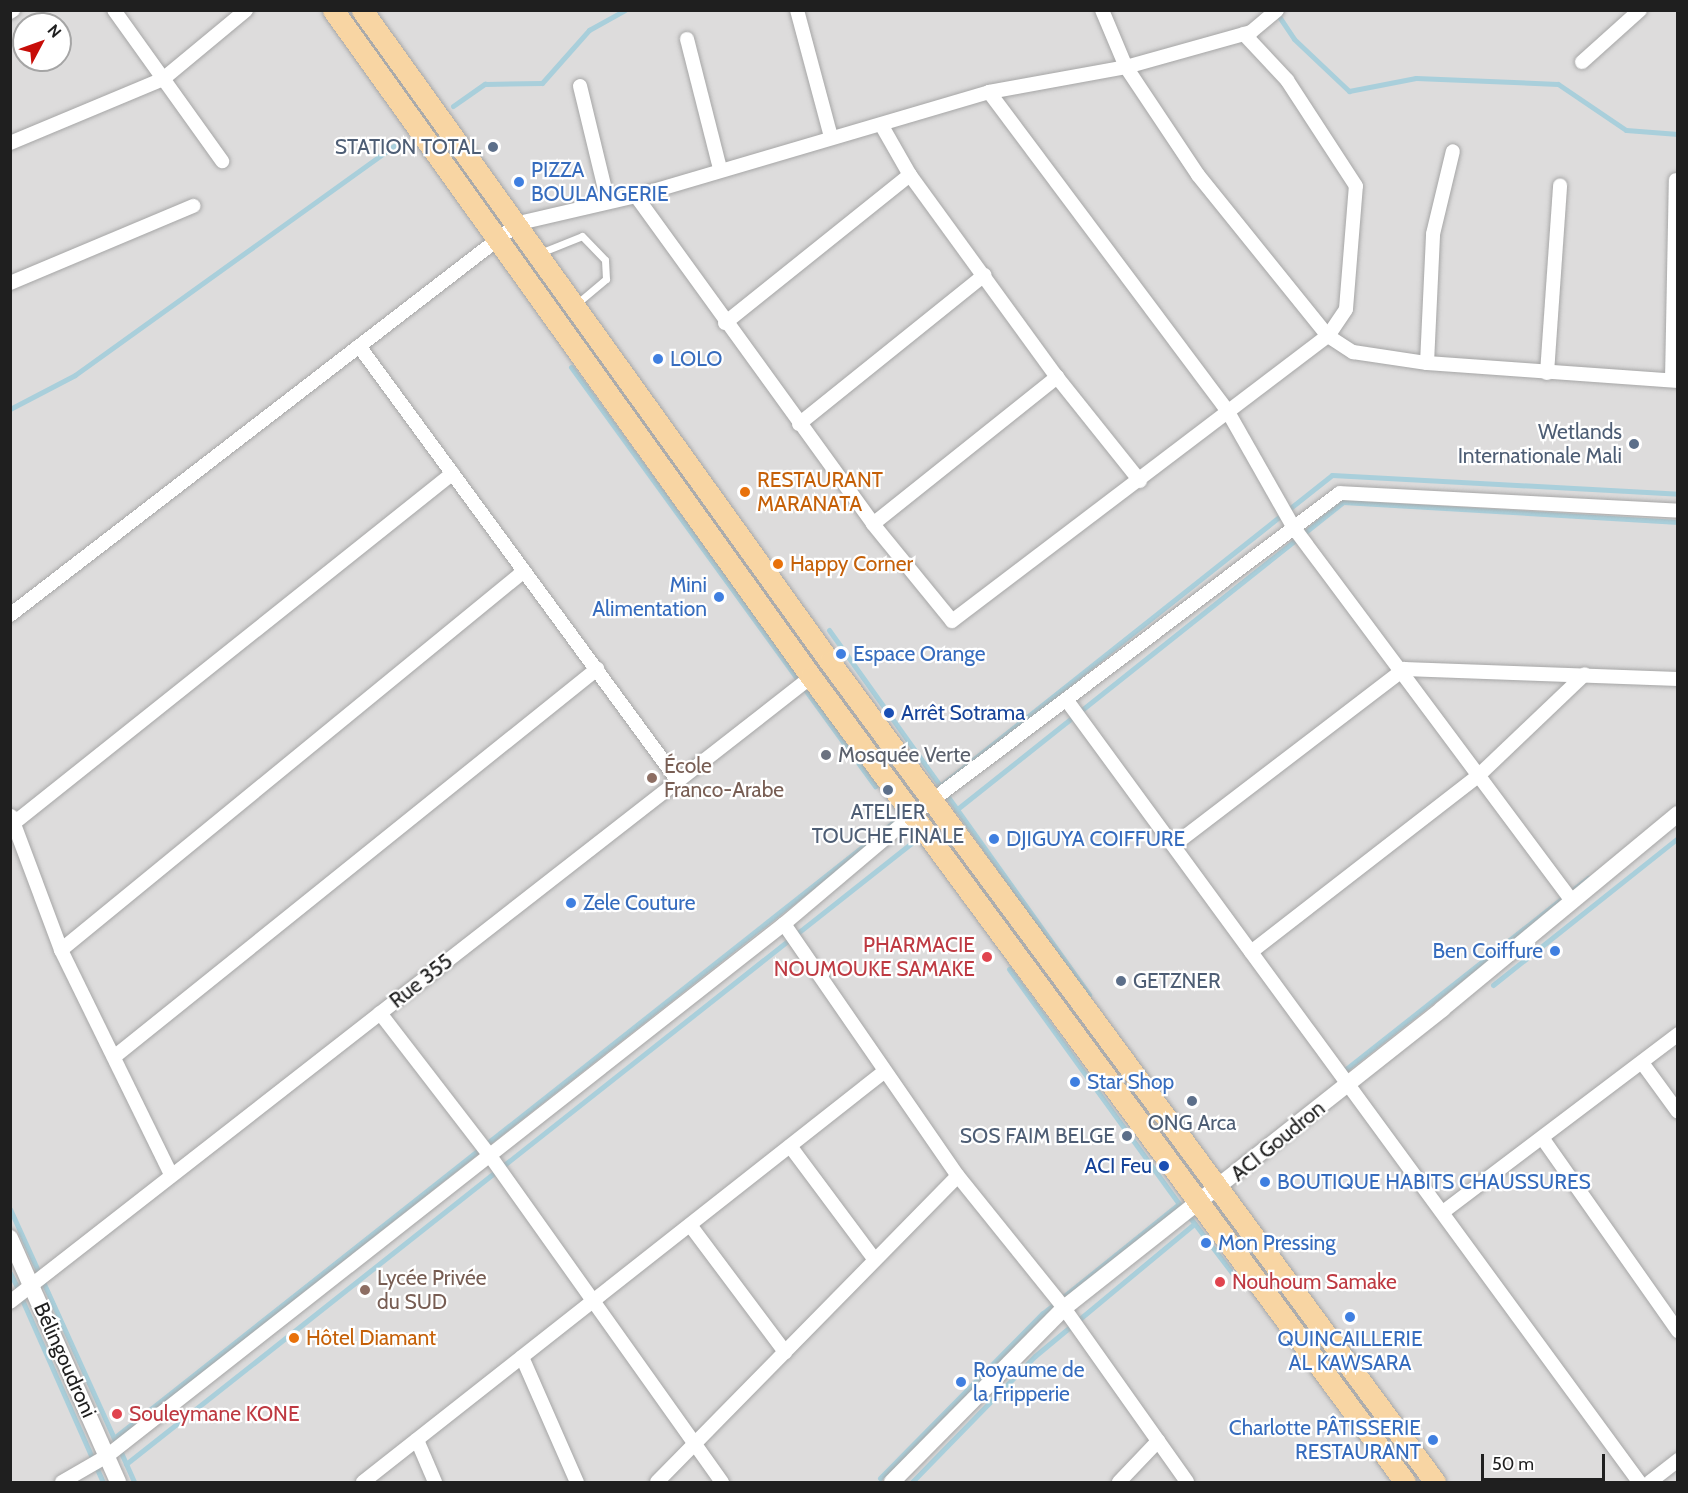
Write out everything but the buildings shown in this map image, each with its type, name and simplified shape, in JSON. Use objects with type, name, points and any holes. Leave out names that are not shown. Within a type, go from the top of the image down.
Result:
[{"type":"main road","points":[[333,10],[811,677],[1405,1482]]},
{"type":"main road","points":[[362,10],[519,223],[935,800],[1435,1482]]},
{"type":"street","points":[[114,10],[222,161]]},
{"type":"street","points":[[10,143],[163,79],[246,10]]},
{"type":"street","points":[[797,10],[831,136]]},
{"type":"street","points":[[1102,10],[1126,67],[1198,176],[1328,336],[1353,352],[1427,363],[1674,381],[1676,180]]},
{"type":"street","points":[[10,615],[519,223],[636,196],[720,168],[831,136],[882,126],[990,92],[1126,67],[1248,33],[1277,10]]},
{"type":"street","points":[[1582,62],[1640,10]]},
{"type":"street","points":[[636,196],[725,323],[873,524],[952,621],[1140,481],[1328,336],[1352,290],[1356,186],[1287,80],[1248,33]]},
{"type":"street","points":[[687,39],[720,168]]},
{"type":"street","points":[[580,86],[608,202]]},
{"type":"street","points":[[990,92],[1228,412],[1294,528],[1404,669],[1479,776],[1572,901]]},
{"type":"street","points":[[882,126],[910,174],[1057,377],[1140,481]]},
{"type":"street","points":[[1427,363],[1433,234],[1453,151]]},
{"type":"street","points":[[725,323],[910,174]]},
{"type":"street","points":[[1547,373],[1560,185]]},
{"type":"street","points":[[10,283],[192,206]]},
{"type":"street","points":[[799,424],[984,275]]},
{"type":"street","points":[[359,346],[678,781]]},
{"type":"street","points":[[873,524],[1057,377]]},
{"type":"street","points":[[171,1176],[61,950],[12,819],[453,473]]},
{"type":"street","points":[[62,1482],[75,1480],[107,1456],[488,1153],[784,924],[914,814],[1068,702],[1340,493],[1354,491],[1677,511]]},
{"type":"street","points":[[61,950],[524,571]]},
{"type":"street","points":[[114,1057],[597,669]]},
{"type":"street","points":[[1174,845],[1404,669],[1677,679]]},
{"type":"street","points":[[1251,952],[1479,776],[1585,674]]},
{"type":"street","name":"Rue 355","points":[[10,1302],[811,677]]},
{"type":"street","points":[[1068,702],[1174,845],[1346,1087],[1443,1212],[1639,1482]]},
{"type":"street","name":"ACI Goudron","points":[[892,1482],[1064,1308],[1346,1087],[1677,814]]},
{"type":"street","points":[[784,924],[958,1176],[1064,1308],[1187,1482]]},
{"type":"street","points":[[380,1013],[488,1153],[693,1446],[723,1482]]},
{"type":"street","points":[[1443,1212],[1643,1064],[1677,1034]]},
{"type":"street","points":[[1643,1064],[1677,1112]]},
{"type":"street","points":[[363,1482],[885,1071]]},
{"type":"street","points":[[1543,1139],[1677,1331]]},
{"type":"street","points":[[790,1146],[875,1260]]},
{"type":"street","points":[[657,1482],[958,1176]]},
{"type":"street","points":[[690,1225],[785,1352]]},
{"type":"street","name":"Bélingoudroni","points":[[10,1238],[118,1482]]},
{"type":"street","points":[[522,1357],[577,1482]]},
{"type":"street","points":[[417,1440],[435,1482]]},
{"type":"street","points":[[1119,1482],[1158,1441]]},
{"type":"street","points":[[1650,1482],[1677,1460]]},
{"type":"lane","points":[[540,253],[582,236],[605,260],[606,279],[576,304]]},
{"type":"shaded area","points":[[11,11],[1677,11],[1677,1482],[11,1482]]},
{"type":"waterway","points":[[453,106],[485,84],[542,83],[589,30],[625,10]]},
{"type":"waterway","points":[[1276,12],[1294,39],[1349,91],[1416,78],[1558,84],[1626,130],[1678,134]]},
{"type":"waterway","points":[[10,409],[75,375],[401,141]]},
{"type":"waterway","points":[[571,367],[875,786]]},
{"type":"waterway","points":[[940,786],[1332,475],[1678,494]]},
{"type":"waterway","points":[[956,810],[1343,502],[1678,522]]},
{"type":"waterway","points":[[829,630],[1089,995]]},
{"type":"waterway","points":[[114,1438],[895,821]]},
{"type":"waterway","points":[[1493,985],[1678,838]]},
{"type":"waterway","points":[[126,1464],[914,841]]},
{"type":"waterway","points":[[1341,1073],[1588,878]]},
{"type":"waterway","points":[[1009,969],[1180,1205]]},
{"type":"waterway","points":[[880,1478],[1042,1314],[1179,1204]]},
{"type":"waterway","points":[[10,1209],[115,1440]]},
{"type":"waterway","points":[[1188,1215],[1242,1286]]},
{"type":"waterway","points":[[912,1482],[1035,1356],[1194,1224]]},
{"type":"waterway","points":[[10,1273],[18,1289]]},
{"type":"waterway","points":[[20,1295],[103,1482]]},
{"type":"waterway","points":[[119,1448],[134,1482]]},
{"type":"place","name":"STATION TOTAL","points":[[493,147]]},
{"type":"place","name":"PIZZA BOULANGERIE","points":[[519,182]]},
{"type":"place","name":"LOLO","points":[[658,359]]},
{"type":"place","name":"Wetlands Internationale Mali","points":[[1634,444]]},
{"type":"place","name":"RESTAURANT MARANATA","points":[[745,492]]},
{"type":"place","name":"Happy Corner","points":[[778,564]]},
{"type":"place","name":"Mini Alimentation","points":[[719,597]]},
{"type":"place","name":"Espace Orange","points":[[841,654]]},
{"type":"place","name":"Arrêt Sotrama","points":[[889,713]]},
{"type":"place","name":"Mosquée Verte","points":[[826,755]]},
{"type":"place","name":"École Franco-Arabe","points":[[652,778]]},
{"type":"place","name":"ATELIER TOUCHE FINALE","points":[[888,790]]},
{"type":"place","name":"DJIGUYA COIFFURE","points":[[994,839]]},
{"type":"place","name":"Zele Couture","points":[[571,903]]},
{"type":"place","name":"Ben Coiffure","points":[[1555,951]]},
{"type":"place","name":"PHARMACIE NOUMOUKE SAMAKE","points":[[987,957]]},
{"type":"place","name":"GETZNER","points":[[1121,981]]},
{"type":"place","name":"Star Shop","points":[[1075,1082]]},
{"type":"place","name":"ONG Arca","points":[[1192,1101]]},
{"type":"place","name":"SOS FAIM BELGE","points":[[1127,1136]]},
{"type":"place","name":"ACI Feu","points":[[1164,1166]]},
{"type":"place","name":"BOUTIQUE HABITS CHAUSSURES","points":[[1265,1182]]},
{"type":"place","name":"Mon Pressing","points":[[1206,1243]]},
{"type":"place","name":"Nouhoum Samake","points":[[1220,1282]]},
{"type":"place","name":"Lycée Privée du SUD","points":[[365,1290]]},
{"type":"place","name":"QUINCAILLERIE AL KAWSARA","points":[[1350,1317]]},
{"type":"place","name":"Hôtel Diamant","points":[[294,1338]]},
{"type":"place","name":"Royaume de la Fripperie","points":[[961,1382]]},
{"type":"place","name":"Souleymane KONE","points":[[117,1414]]},
{"type":"place","name":"Charlotte PÂTISSERIE RESTAURANT","points":[[1433,1440]]}]
